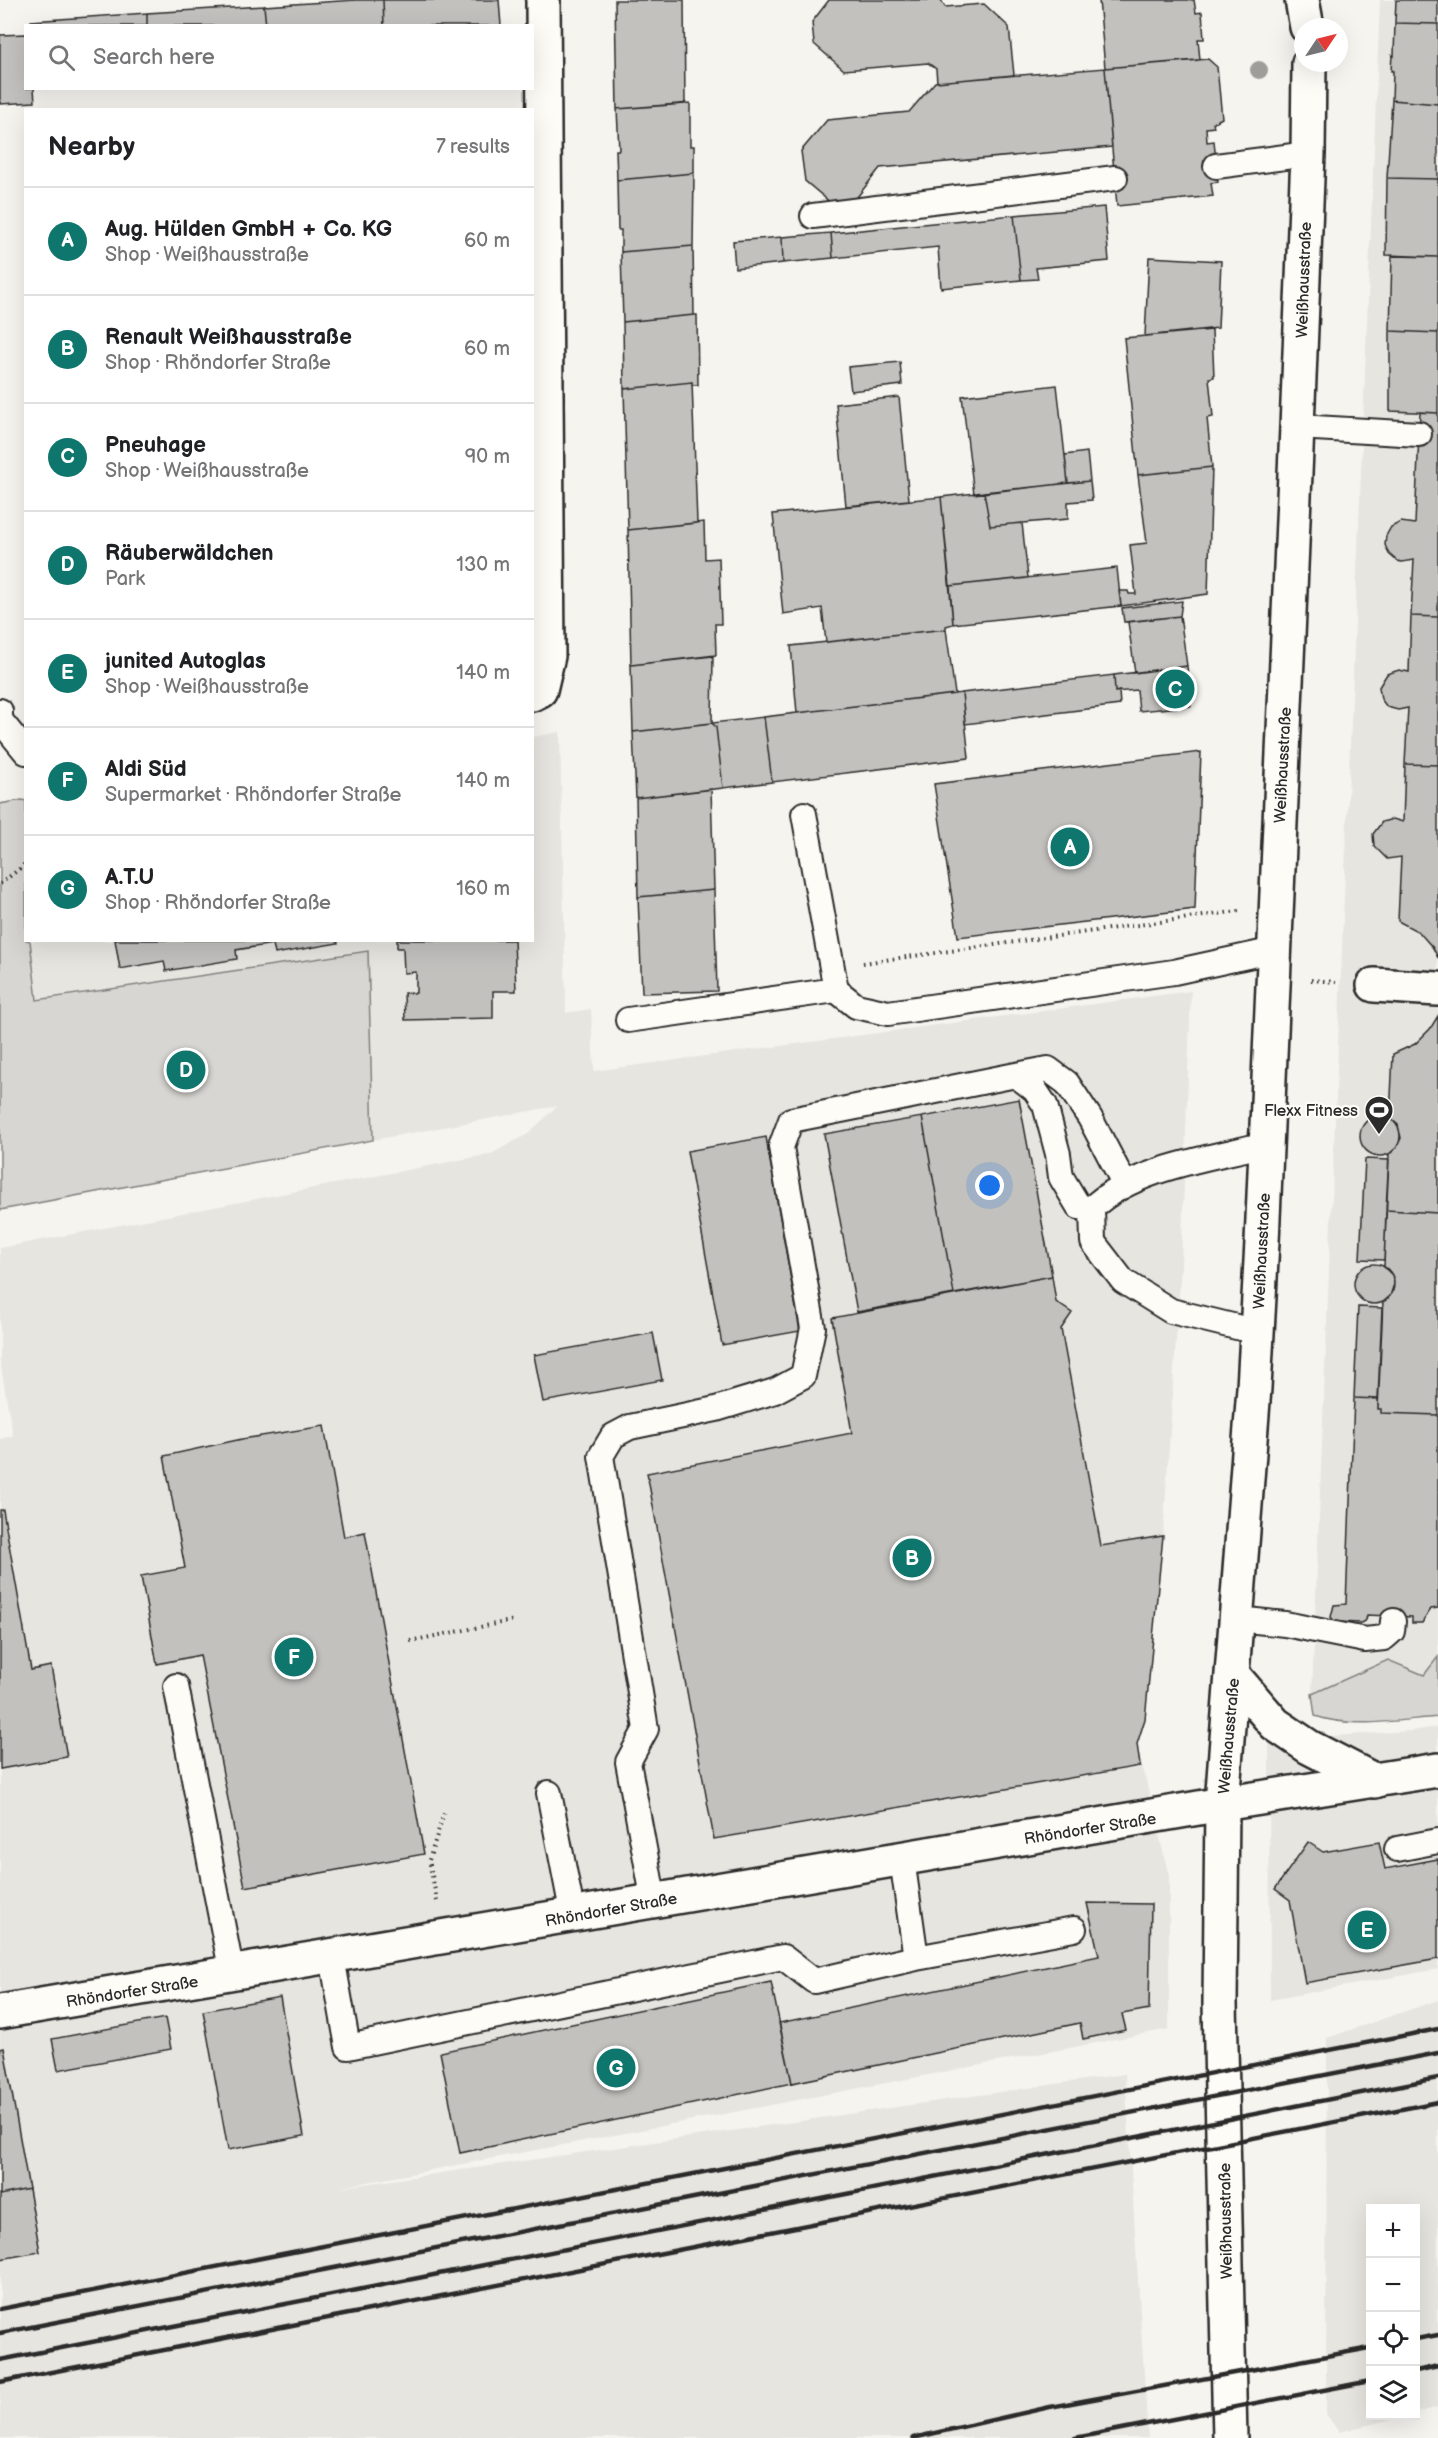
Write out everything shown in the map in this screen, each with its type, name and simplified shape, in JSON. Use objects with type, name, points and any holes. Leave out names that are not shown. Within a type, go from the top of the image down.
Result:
[{"type":"main road","points":[[534,693],[540,690],[548,656],[543,0]]},
{"type":"main road","points":[[1302,0],[1307,18]]},
{"type":"main road","points":[[1311,18],[1315,0]]},
{"type":"main road","name":"Weißhausstraße","points":[[1230,2438],[1220,2003],[1222,1804],[1257,1332],[1275,964],[1308,154],[1309,72]]},
{"type":"main road","points":[[1374,985],[1438,989]]},
{"type":"main road","points":[[1232,1674],[1275,1724],[1309,1747],[1375,1781]]},
{"type":"main road","name":"Rhöndorfer Straße","points":[[0,2012],[1222,1804],[1438,1770]]},
{"type":"lane","points":[[1216,166],[1308,154]]},
{"type":"lane","points":[[813,216],[1115,178]]},
{"type":"lane","points":[[1297,427],[1419,434]]},
{"type":"lane","points":[[0,711],[0,720],[24,750]]},
{"type":"lane","points":[[804,814],[834,978],[856,1006],[888,1013],[1174,972],[1275,964]]},
{"type":"lane","points":[[628,1020],[834,978]]},
{"type":"lane","points":[[654,1902],[628,1762],[646,1729],[601,1456],[613,1436],[630,1427],[716,1409],[775,1391],[803,1376],[813,1328],[781,1147],[791,1120],[1048,1069],[1066,1083],[1090,1118],[1125,1185]]},
{"type":"lane","points":[[1016,1075],[1035,1090],[1045,1105],[1058,1154],[1061,1177],[1078,1207],[1092,1208]]},
{"type":"lane","points":[[1257,1332],[1171,1311],[1123,1281],[1092,1242],[1092,1208],[1107,1194],[1149,1174],[1266,1144]]},
{"type":"lane","points":[[1237,1619],[1285,1624],[1365,1640],[1384,1638],[1392,1631],[1393,1621]]},
{"type":"lane","points":[[176,1686],[232,1974]]},
{"type":"lane","points":[[549,1793],[573,1916]]},
{"type":"lane","points":[[1397,1849],[1438,1841]]},
{"type":"lane","points":[[902,1859],[916,1958]]},
{"type":"lane","points":[[332,1956],[348,2047],[783,1958],[814,1981],[916,1958],[1074,1929]]},
{"type":"path","points":[[0,884],[24,864]]},
{"type":"path","points":[[834,978],[1276,905]]},
{"type":"path","points":[[1275,964],[1337,982]]},
{"type":"path","points":[[410,1641],[515,1620]]},
{"type":"path","points":[[443,1937],[429,1860],[444,1813]]},
{"type":"shaded area","points":[[1380,0],[1438,0],[1438,1657],[1424,1675],[1388,1660],[1312,1694]]},
{"type":"shaded area","points":[[560,732],[566,1013],[591,1009],[594,1071],[1191,991],[1181,1265],[1163,1536],[1145,1719],[1137,1744],[1169,1876],[1169,2029],[337,2188],[1125,2074],[1148,2438],[0,2438],[0,1439],[13,1436],[0,1361],[0,1248],[491,1154],[528,1134],[557,1106],[373,1140],[368,951],[37,1000],[30,942],[534,942],[534,737]]},
{"type":"shaded area","points":[[24,800],[24,942],[30,942],[37,1000],[368,951],[373,1140],[0,1210],[0,804]]},
{"type":"shaded area","points":[[1438,1657],[1438,1717],[1361,1723],[1315,1716],[1312,1694],[1388,1660],[1424,1675]]},
{"type":"shaded area","points":[[1438,1727],[1438,1969],[1270,2000],[1269,1740],[1411,1731]]},
{"type":"shaded area","points":[[1438,2000],[1438,2407],[1420,2412],[1420,2204],[1366,2204],[1366,2420],[1388,2420],[1339,2432],[1326,2414],[1327,2038]]},
{"type":"building","points":[[383,0],[384,24],[266,24],[264,6]]},
{"type":"building","points":[[383,0],[499,0],[501,24],[384,24]]},
{"type":"building","points":[[615,0],[684,0],[685,104],[617,109]]},
{"type":"building","points":[[829,0],[941,0],[945,7],[984,4],[1009,27],[1014,75],[937,82],[936,69],[928,63],[844,70],[814,44],[812,22]]},
{"type":"building","points":[[1099,0],[1194,0],[1196,13],[1202,12],[1204,39],[1198,39],[1200,60],[1105,68]]},
{"type":"building","points":[[1396,0],[1438,0],[1438,24],[1395,23]]},
{"type":"building","points":[[264,6],[266,24],[147,24],[147,13]]},
{"type":"building","points":[[147,13],[147,24],[31,24],[31,21]]},
{"type":"building","points":[[1395,23],[1438,24],[1438,104],[1392,100],[1393,71],[1391,71]]},
{"type":"building","points":[[24,34],[24,90],[34,90],[35,102],[0,104],[0,35]]},
{"type":"building","points":[[1208,59],[1217,67],[1222,118],[1213,123],[1214,127],[1206,128],[1207,142],[1214,141],[1218,182],[1211,183],[1213,196],[1117,206],[1105,68]]},
{"type":"building","points":[[1105,68],[1112,147],[880,168],[854,201],[831,203],[805,181],[801,151],[827,120],[909,112],[935,82]]},
{"type":"building","points":[[1392,100],[1438,104],[1438,179],[1387,178]]},
{"type":"building","points":[[690,103],[690,146],[694,146],[694,173],[617,180],[616,150],[619,150],[617,109]]},
{"type":"building","points":[[694,173],[693,246],[621,252],[617,180]]},
{"type":"building","points":[[1387,178],[1438,179],[1438,257],[1386,255]]},
{"type":"building","points":[[1104,207],[1109,261],[1036,268],[1038,279],[1021,280],[1014,215]]},
{"type":"building","points":[[1014,215],[1021,280],[941,288],[938,247],[833,258],[831,233]]},
{"type":"building","points":[[831,233],[833,258],[783,263],[782,237]]},
{"type":"building","points":[[782,237],[783,263],[735,268],[733,241]]},
{"type":"building","points":[[693,246],[694,315],[623,322],[621,252]]},
{"type":"building","points":[[1392,256],[1438,257],[1438,333],[1390,331]]},
{"type":"building","points":[[1149,257],[1221,261],[1218,328],[1145,336]]},
{"type":"building","points":[[697,315],[698,385],[692,385],[692,382],[624,389],[623,322]]},
{"type":"building","points":[[1212,330],[1214,377],[1209,378],[1213,417],[1207,418],[1212,467],[1138,475],[1124,338]]},
{"type":"building","points":[[1390,331],[1438,333],[1438,413],[1390,411]]},
{"type":"building","points":[[900,362],[902,385],[851,391],[848,367]]},
{"type":"building","points":[[692,382],[697,523],[628,530],[624,389]]},
{"type":"building","points":[[1057,385],[1068,483],[974,494],[962,396]]},
{"type":"building","points":[[899,397],[909,500],[846,506],[836,404]]},
{"type":"building","points":[[1420,412],[1438,413],[1438,617],[1411,616],[1414,560],[1397,561],[1389,554],[1385,545],[1386,536],[1391,527],[1401,522],[1415,524]]},
{"type":"building","points":[[1087,452],[1090,481],[1068,483],[1065,455]]},
{"type":"building","points":[[1212,467],[1208,594],[1121,606],[1119,591],[1136,594],[1130,545],[1147,543],[1138,475]]},
{"type":"building","points":[[1090,481],[1092,500],[1068,502],[1068,519],[990,526],[984,492]]},
{"type":"building","points":[[984,492],[990,526],[1022,523],[1028,578],[950,586],[941,497]]},
{"type":"building","points":[[941,497],[953,624],[946,626],[946,629],[826,642],[822,608],[783,614],[773,514]]},
{"type":"building","points":[[704,522],[705,559],[719,558],[721,624],[715,624],[716,655],[631,665],[628,530]]},
{"type":"building","points":[[1117,568],[1121,606],[953,624],[950,586]]},
{"type":"building","points":[[1182,601],[1180,616],[1124,622],[1122,608]]},
{"type":"building","points":[[1180,616],[1187,666],[1135,673],[1128,622]]},
{"type":"building","points":[[1411,616],[1438,617],[1438,765],[1405,764],[1408,708],[1398,710],[1387,707],[1381,699],[1379,687],[1387,674],[1399,670],[1409,672]]},
{"type":"building","points":[[946,629],[955,694],[797,713],[791,646]]},
{"type":"building","points":[[713,656],[712,723],[633,732],[631,665]]},
{"type":"building","points":[[1187,666],[1191,706],[1139,711],[1137,690],[1115,692],[1114,675]]},
{"type":"building","points":[[1114,675],[1115,692],[1119,691],[1120,705],[965,724],[962,693]]},
{"type":"building","points":[[962,693],[969,758],[772,782],[764,717]]},
{"type":"building","points":[[764,717],[772,782],[723,788],[716,727],[712,723]]},
{"type":"building","points":[[712,723],[716,727],[723,788],[636,798],[633,732]]},
{"type":"building","points":[[1201,752],[1195,909],[958,937],[934,784]]},
{"type":"building","points":[[1405,764],[1438,765],[1438,958],[1433,948],[1419,932],[1398,921],[1401,857],[1387,859],[1374,846],[1373,834],[1382,822],[1393,819],[1403,822]]},
{"type":"building","points":[[711,789],[714,890],[638,897],[636,798]]},
{"type":"building","points":[[714,890],[717,991],[642,993],[638,897]]},
{"type":"building","points":[[115,942],[338,943],[275,954],[273,944],[236,950],[237,959],[166,971],[164,961],[120,969]]},
{"type":"building","points":[[397,942],[514,942],[516,991],[493,991],[493,1018],[405,1020],[404,993],[416,993],[416,972],[404,973],[403,948],[397,948]]},
{"type":"building","points":[[1438,1016],[1438,1213],[1386,1210],[1389,1154],[1397,1147],[1401,1138],[1398,1125],[1390,1118],[1393,1054],[1415,1044],[1430,1029]]},
{"type":"building","points":[[1019,1099],[1052,1276],[954,1294],[922,1117]]},
{"type":"building","points":[[1380,1116],[1394,1122],[1400,1136],[1394,1150],[1380,1156],[1366,1150],[1360,1136],[1366,1122]]},
{"type":"building","points":[[922,1117],[954,1294],[857,1312],[824,1134]]},
{"type":"building","points":[[766,1137],[800,1331],[722,1345],[687,1151]]},
{"type":"building","points":[[1365,1159],[1389,1160],[1384,1260],[1360,1259]]},
{"type":"building","points":[[1386,1210],[1438,1213],[1438,1415],[1381,1413],[1381,1409],[1378,1409],[1383,1302],[1390,1296],[1394,1284],[1392,1275],[1384,1267]]},
{"type":"building","points":[[1374,1264],[1388,1270],[1394,1284],[1388,1298],[1374,1304],[1360,1298],[1354,1284],[1360,1270]]},
{"type":"building","points":[[1052,1276],[1056,1302],[1072,1313],[1061,1329],[1101,1546],[1163,1536],[1145,1719],[1137,1744],[1140,1766],[714,1839],[647,1473],[852,1433],[832,1318]]},
{"type":"building","points":[[1358,1307],[1382,1308],[1378,1399],[1354,1398]]},
{"type":"building","points":[[653,1333],[662,1380],[543,1402],[534,1355]]},
{"type":"building","points":[[1354,1398],[1378,1399],[1378,1409],[1381,1409],[1381,1413],[1438,1415],[1438,1608],[1431,1609],[1422,1623],[1412,1623],[1412,1617],[1367,1615],[1366,1620],[1361,1623],[1335,1622],[1331,1617],[1334,1605],[1346,1604]]},
{"type":"building","points":[[324,1426],[344,1537],[365,1532],[424,1854],[245,1887],[200,1655],[157,1664],[141,1576],[185,1568],[164,1456],[242,1439]]},
{"type":"building","points":[[0,1510],[3,1510],[31,1670],[51,1666],[67,1757],[0,1769]]},
{"type":"building","points":[[1308,1842],[1323,1852],[1379,1842],[1385,1869],[1438,1859],[1438,1959],[1305,1983],[1290,1900],[1275,1889]]},
{"type":"building","points":[[1087,1903],[1151,1904],[1149,2009],[1122,2014],[1126,2030],[1083,2039],[1080,2023],[792,2083],[779,2023],[1099,1956]]},
{"type":"building","points":[[771,1982],[792,2083],[460,2153],[440,2052]]},
{"type":"building","points":[[280,1997],[304,2136],[228,2150],[203,2011]]},
{"type":"building","points":[[165,2018],[171,2049],[58,2070],[52,2039]]},
{"type":"building","points":[[4,2048],[29,2189],[0,2195],[0,2049]]},
{"type":"building","points":[[29,2189],[40,2252],[0,2259],[0,2195]]},
{"type":"railway","points":[[0,2309],[1438,2029]]},
{"type":"railway","points":[[0,2333],[1438,2053]]},
{"type":"railway","points":[[0,2360],[1438,2078]]},
{"type":"railway","points":[[0,2382],[1438,2102]]},
{"type":"railway","points":[[1420,2338],[1438,2335]]},
{"type":"railway","points":[[913,2438],[1050,2407],[1366,2349]]},
{"type":"railway","points":[[1420,2370],[1438,2366]]},
{"type":"railway","points":[[1075,2438],[1366,2382]]},
{"type":"place","name":"Pneuhage","points":[[1175,689]]},
{"type":"place","name":"Aug. Hülden GmbH + Co. KG","points":[[1070,847]]},
{"type":"place","name":"Räuberwäldchen","points":[[186,1070]]},
{"type":"place","name":"Flexx Fitness","points":[[1379,1136]]},
{"type":"place","name":"Renault Weißhausstraße","points":[[912,1558]]},
{"type":"place","name":"Aldi Süd","points":[[294,1657]]},
{"type":"place","name":"junited Autoglas","points":[[1367,1930]]},
{"type":"place","name":"A.T.U","points":[[616,2068]]}]
